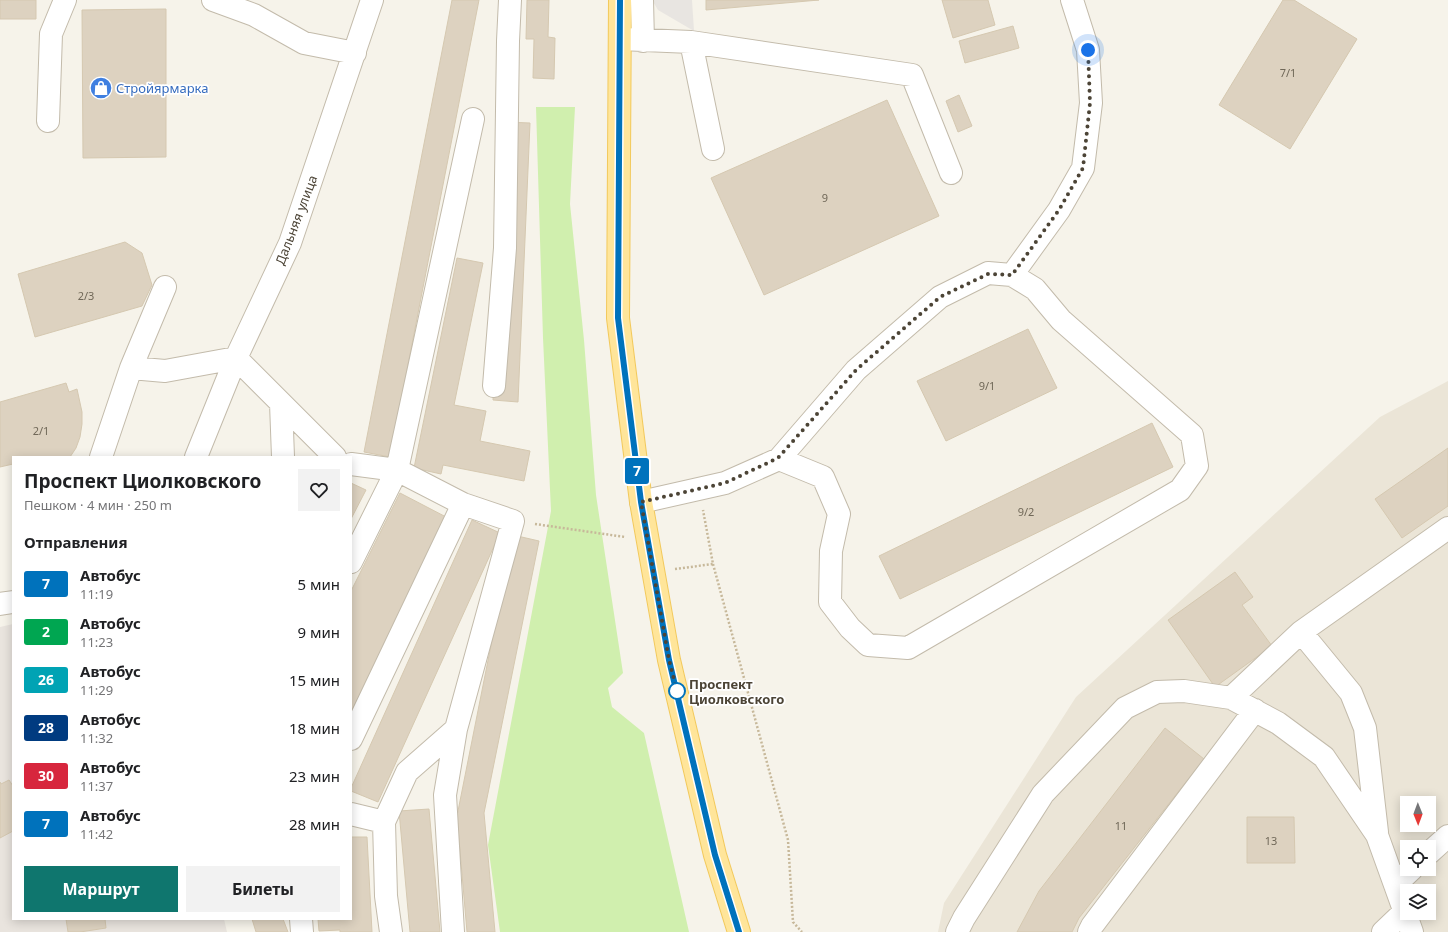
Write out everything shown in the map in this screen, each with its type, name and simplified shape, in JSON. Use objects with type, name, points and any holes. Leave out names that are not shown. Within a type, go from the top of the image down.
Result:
[{"type":"main road","points":[[620,0],[618,318],[641,502],[669,660],[715,855],[739,932]]},
{"type":"street","points":[[48,121],[51,34],[65,0]]},
{"type":"street","points":[[213,0],[249,7],[304,43],[354,53]]},
{"type":"street","name":"Дальняя улица","points":[[196,456],[236,358],[290,243],[372,0]]},
{"type":"street","points":[[494,386],[505,248],[510,0]]},
{"type":"street","points":[[642,0],[643,40]]},
{"type":"street","points":[[1012,275],[1059,210],[1083,168],[1090,103],[1088,50],[1072,0]]},
{"type":"street","points":[[620,39],[691,42],[912,75],[951,173]]},
{"type":"street","points":[[691,42],[713,149]]},
{"type":"street","points":[[352,560],[397,470],[473,119]]},
{"type":"street","points":[[641,502],[725,483],[778,458],[856,370],[940,297],[988,274],[1012,275],[1036,289],[1061,320],[1192,435],[1197,466],[1180,490],[908,648],[868,645],[850,628],[830,602],[831,551],[839,514],[822,477],[778,458]]},
{"type":"street","points":[[102,456],[132,368],[165,287]]},
{"type":"street","points":[[132,368],[165,371],[236,358],[334,456]]},
{"type":"street","points":[[281,403],[283,456]]},
{"type":"street","points":[[352,464],[397,470],[463,504],[513,521],[456,729],[445,795],[453,932]]},
{"type":"street","points":[[352,737],[463,504]]},
{"type":"street","points":[[1231,698],[1301,632],[1448,528]]},
{"type":"street","points":[[0,604],[12,602]]},
{"type":"street","points":[[1301,632],[1351,693],[1365,728],[1377,835],[1408,922],[1382,932]]},
{"type":"street","points":[[957,932],[964,918],[1043,794],[1125,708],[1157,692],[1184,691],[1231,698],[1278,722],[1324,757],[1377,835]]},
{"type":"street","points":[[1089,932],[1255,710]]},
{"type":"street","points":[[391,932],[386,896],[384,822],[407,772],[456,729]]},
{"type":"street","points":[[352,814],[384,822]]},
{"type":"street","points":[[1436,847],[1448,836]]},
{"type":"street","points":[[1395,885],[1405,876]]},
{"type":"street","points":[[301,920],[302,932]]},
{"type":"path","points":[[513,521],[647,540]]},
{"type":"path","points":[[713,564],[788,840],[793,922],[802,932]]},
{"type":"shaded area","points":[[652,0],[692,0],[694,31],[658,10]]},
{"type":"shaded area","points":[[1448,381],[1448,932],[938,932],[944,903],[1076,697],[1380,417]]},
{"type":"shaded area","points":[[12,624],[12,920],[224,920],[227,932],[0,932],[0,627]]},
{"type":"green space","points":[[536,107],[575,107],[570,204],[584,340],[596,495],[623,673],[608,688],[612,707],[644,733],[689,932],[500,932],[488,845],[551,511],[543,338]]},
{"type":"building","points":[[0,0],[36,0],[36,19],[0,19]]},
{"type":"building","points":[[452,0],[479,0],[390,457],[364,452]]},
{"type":"building","points":[[527,0],[549,0],[548,37],[555,38],[554,79],[533,78],[534,39],[526,39]]},
{"type":"building","points":[[706,0],[819,0],[706,10]]},
{"type":"building","points":[[942,0],[988,0],[995,25],[953,38]]},
{"type":"building","points":[[1283,0],[1294,0],[1357,39],[1290,149],[1219,105]]},
{"type":"building","points":[[166,9],[166,157],[83,158],[82,10]]},
{"type":"building","points":[[1013,26],[1019,48],[965,63],[959,41]]},
{"type":"building","points":[[959,95],[972,126],[958,132],[946,101]]},
{"type":"building","points":[[887,100],[939,216],[764,295],[711,178]]},
{"type":"building","points":[[505,122],[530,123],[518,402],[493,400]]},
{"type":"building","points":[[125,242],[142,253],[152,285],[142,306],[35,337],[18,274]]},
{"type":"building","points":[[457,258],[483,263],[454,405],[486,411],[480,441],[530,451],[524,481],[443,465],[441,474],[414,468]]},
{"type":"building","points":[[1028,329],[1057,388],[946,441],[917,381]]},
{"type":"building","points":[[66,383],[69,392],[77,389],[82,412],[82,424],[80,437],[76,448],[71,456],[12,456],[12,464],[0,467],[0,402]]},
{"type":"building","points":[[1152,423],[1173,467],[900,599],[879,556]]},
{"type":"building","points":[[1448,448],[1448,506],[1402,538],[1375,499]]},
{"type":"building","points":[[352,483],[366,490],[352,517]]},
{"type":"building","points":[[400,493],[448,518],[352,711],[352,589]]},
{"type":"building","points":[[472,520],[500,533],[378,802],[352,791],[352,786]]},
{"type":"building","points":[[513,535],[539,541],[484,813],[495,932],[467,932],[457,816]]},
{"type":"building","points":[[1235,572],[1253,597],[1242,605],[1272,646],[1215,687],[1168,620]]},
{"type":"building","points":[[1165,728],[1204,759],[1079,918],[1072,932],[1017,932],[1039,891]]},
{"type":"building","points":[[9,780],[12,784],[12,832],[0,838],[0,782],[1,784]]},
{"type":"building","points":[[429,809],[440,932],[410,932],[399,811]]},
{"type":"building","points":[[1247,817],[1294,817],[1295,863],[1247,863]]},
{"type":"building","points":[[352,837],[367,837],[372,932],[340,932],[340,930],[319,931],[318,920],[352,920]]},
{"type":"building","points":[[66,920],[105,920],[106,928],[80,932],[68,932]]},
{"type":"building","points":[[252,920],[283,920],[288,932],[256,932]]},
{"type":"bus line","name":"7","points":[[620,0],[618,318],[641,502],[669,660],[715,855],[739,932]]},
{"type":"place","name":"Стройярмарка","points":[[101,88]]},
{"type":"place","name":"Проспект Циолковского","points":[[677,691]]},
{"type":"route","points":[[677,691],[669,660],[641,502],[725,483],[778,458],[856,370],[940,297],[988,274],[1012,275],[1059,210],[1083,168],[1090,103],[1088,50]]}]
